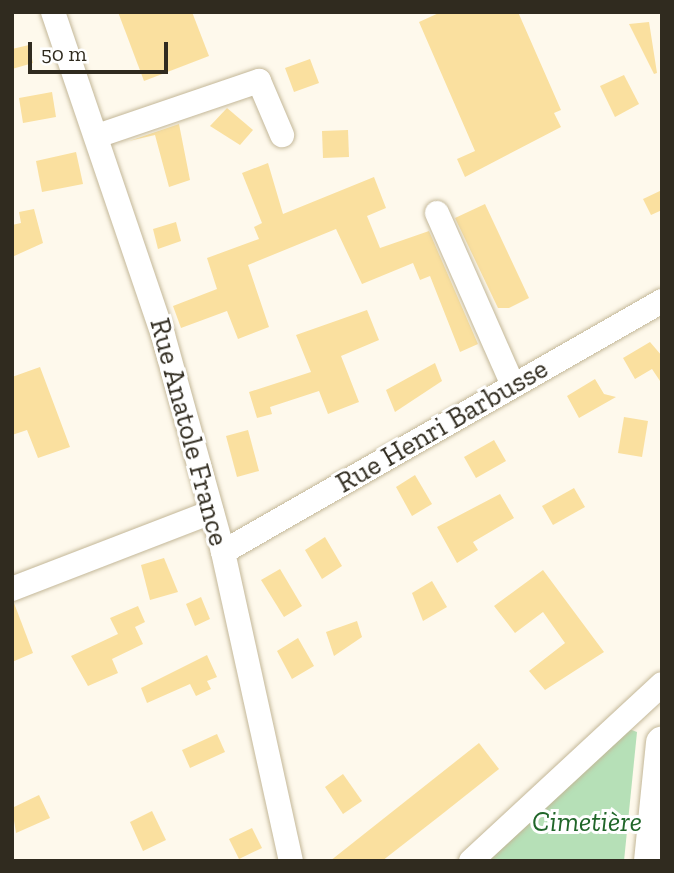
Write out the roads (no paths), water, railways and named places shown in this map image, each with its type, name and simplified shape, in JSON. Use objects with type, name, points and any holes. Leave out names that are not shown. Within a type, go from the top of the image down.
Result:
[{"type":"main road","points":[[650,861],[662,743]]},
{"type":"street","name":"Rue Anatole France","points":[[53,12],[100,135],[212,512],[291,861]]},
{"type":"street","points":[[100,135],[260,81],[282,135]]},
{"type":"street","points":[[437,213],[513,386]]},
{"type":"street","name":"Rue Henri Barbusse","points":[[223,552],[662,301]]},
{"type":"street","points":[[12,589],[212,512]]},
{"type":"street","points":[[471,861],[662,684]]},
{"type":"park label","name":"Cimetière","points":[[587,822]]}]
